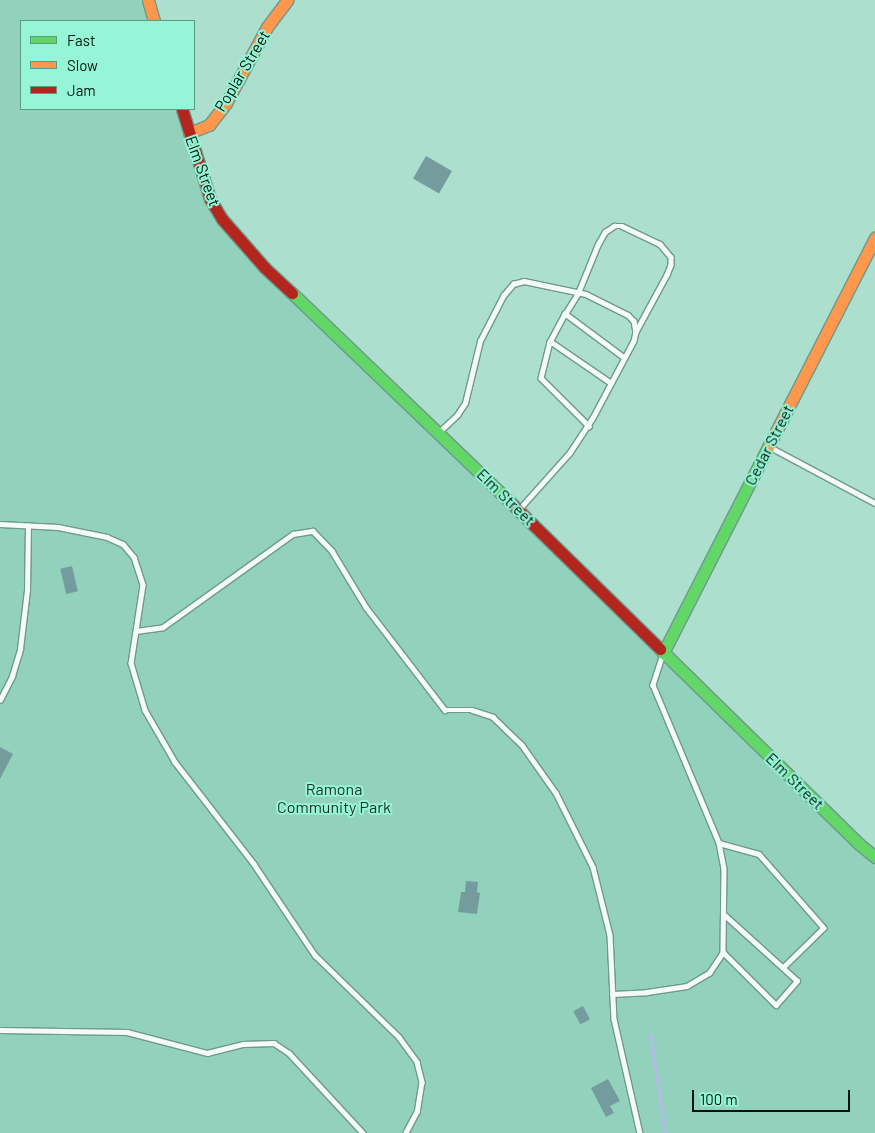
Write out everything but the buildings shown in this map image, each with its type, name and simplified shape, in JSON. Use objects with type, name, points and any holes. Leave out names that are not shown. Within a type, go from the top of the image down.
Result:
[{"type":"street","points":[[148,0],[154,20]]},
{"type":"street","name":"Poplar Street","points":[[189,134],[209,124],[226,103],[267,27],[288,0]]},
{"type":"street","name":"Elm Street","points":[[182,110],[210,199],[222,219],[265,268],[520,510],[663,653],[859,844],[875,857]]},
{"type":"street","name":"Cedar Street","points":[[663,653],[875,238]]},
{"type":"lane","points":[[520,510],[558,468],[589,426],[671,265],[671,257],[660,244],[622,226],[614,226],[605,232],[598,244],[578,292],[550,341],[541,378],[589,426]]},
{"type":"lane","points":[[438,433],[465,403],[480,341],[503,296],[513,284],[524,281],[586,294],[628,315],[634,321],[636,332]]},
{"type":"lane","points":[[565,314],[624,358]]},
{"type":"lane","points":[[550,341],[611,383]]},
{"type":"lane","points":[[769,446],[875,503]]},
{"type":"lane","points":[[0,524],[58,527],[107,537],[123,544],[134,556],[143,585],[131,663],[145,710],[174,762],[254,864],[315,955],[399,1037],[418,1062],[422,1082],[417,1112],[406,1133]]},
{"type":"lane","points":[[0,700],[12,676],[20,649],[27,590],[28,526]]},
{"type":"lane","points":[[136,631],[163,627],[293,534],[313,530],[332,551],[366,607],[445,710],[472,710],[494,717],[522,745],[556,793],[593,867],[610,934],[614,1019],[640,1133]]},
{"type":"lane","points":[[612,994],[647,992],[686,986],[709,973],[723,952],[725,916],[724,868],[719,843],[652,685],[663,653]]},
{"type":"lane","points":[[719,843],[759,854],[824,928],[783,968]]},
{"type":"lane","points":[[723,952],[776,1005],[797,981],[725,916]]},
{"type":"lane","points":[[0,1030],[126,1032],[207,1053],[243,1044],[274,1043],[289,1053],[363,1133]]},
{"type":"green space","name":"Ramona Community Park","points":[[0,0],[146,0],[153,20],[20,20],[20,110],[180,110],[222,219],[875,857],[875,1133],[0,1133]]},
{"type":"waterway","points":[[650,1032],[665,1133]]},
{"type":"traffic: fast","points":[[292,293],[513,505]]},
{"type":"traffic: fast","points":[[663,653],[769,445]]},
{"type":"traffic: fast","points":[[660,649],[859,844],[875,857]]},
{"type":"traffic: slow","points":[[148,0],[154,20]]},
{"type":"traffic: slow","points":[[189,133],[209,125],[226,103],[267,27],[287,0]]},
{"type":"traffic: slow","points":[[769,445],[875,238]]},
{"type":"traffic: jam","points":[[182,110],[210,199],[222,219],[265,268],[292,293]]},
{"type":"traffic: jam","points":[[513,505],[660,649]]}]
